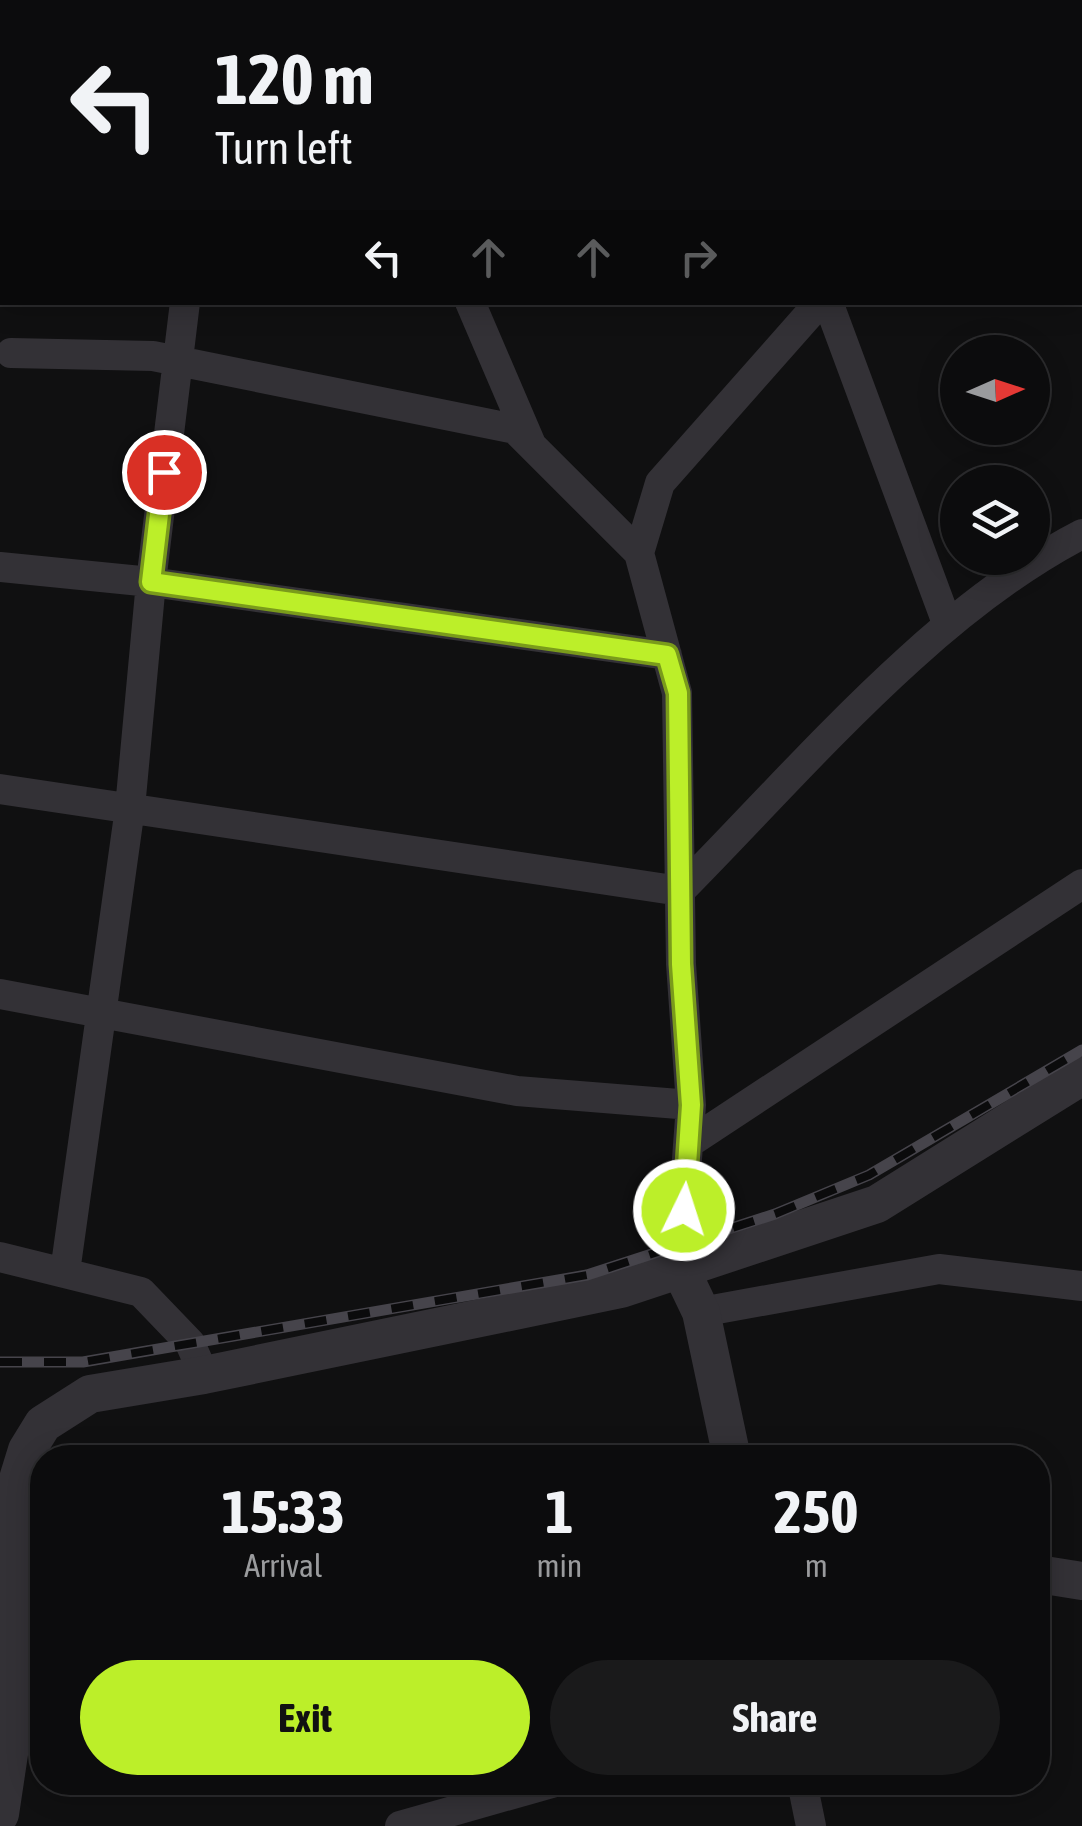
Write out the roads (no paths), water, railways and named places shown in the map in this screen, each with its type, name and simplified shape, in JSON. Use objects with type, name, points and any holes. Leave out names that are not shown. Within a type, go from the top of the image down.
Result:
[{"type":"street","points":[[65,1272],[130,808],[151,582],[185,305]]},
{"type":"street","points":[[471,305],[530,444]]},
{"type":"street","points":[[639,553],[660,483],[821,305]]},
{"type":"street","points":[[825,305],[947,622]]},
{"type":"street","points":[[10,353],[152,356],[515,429],[639,553],[678,693],[680,891],[691,1105],[679,1266],[701,1312],[729,1445]]},
{"type":"street","points":[[680,891],[947,622],[1049,550],[1082,534]]},
{"type":"street","points":[[0,567],[151,582],[667,655]]},
{"type":"street","points":[[0,788],[680,891]]},
{"type":"street","points":[[689,1142],[1082,884]]},
{"type":"street","points":[[0,994],[517,1091],[691,1105]]},
{"type":"street","points":[[30,1445],[43,1424],[90,1394],[204,1376],[621,1290],[679,1266],[876,1204],[1082,1076]]},
{"type":"street","points":[[0,1258],[141,1292],[190,1342],[204,1376]]},
{"type":"street","points":[[701,1312],[940,1269],[1082,1286]]},
{"type":"street","points":[[0,1814],[29,1687],[18,1479],[30,1445]]},
{"type":"street","points":[[1050,1576],[1082,1581]]},
{"type":"street","points":[[400,1826],[509,1795]]},
{"type":"street","points":[[805,1795],[811,1826]]},
{"type":"railway","points":[[0,1362],[83,1362],[587,1275],[775,1214],[869,1175],[1082,1050]]}]
